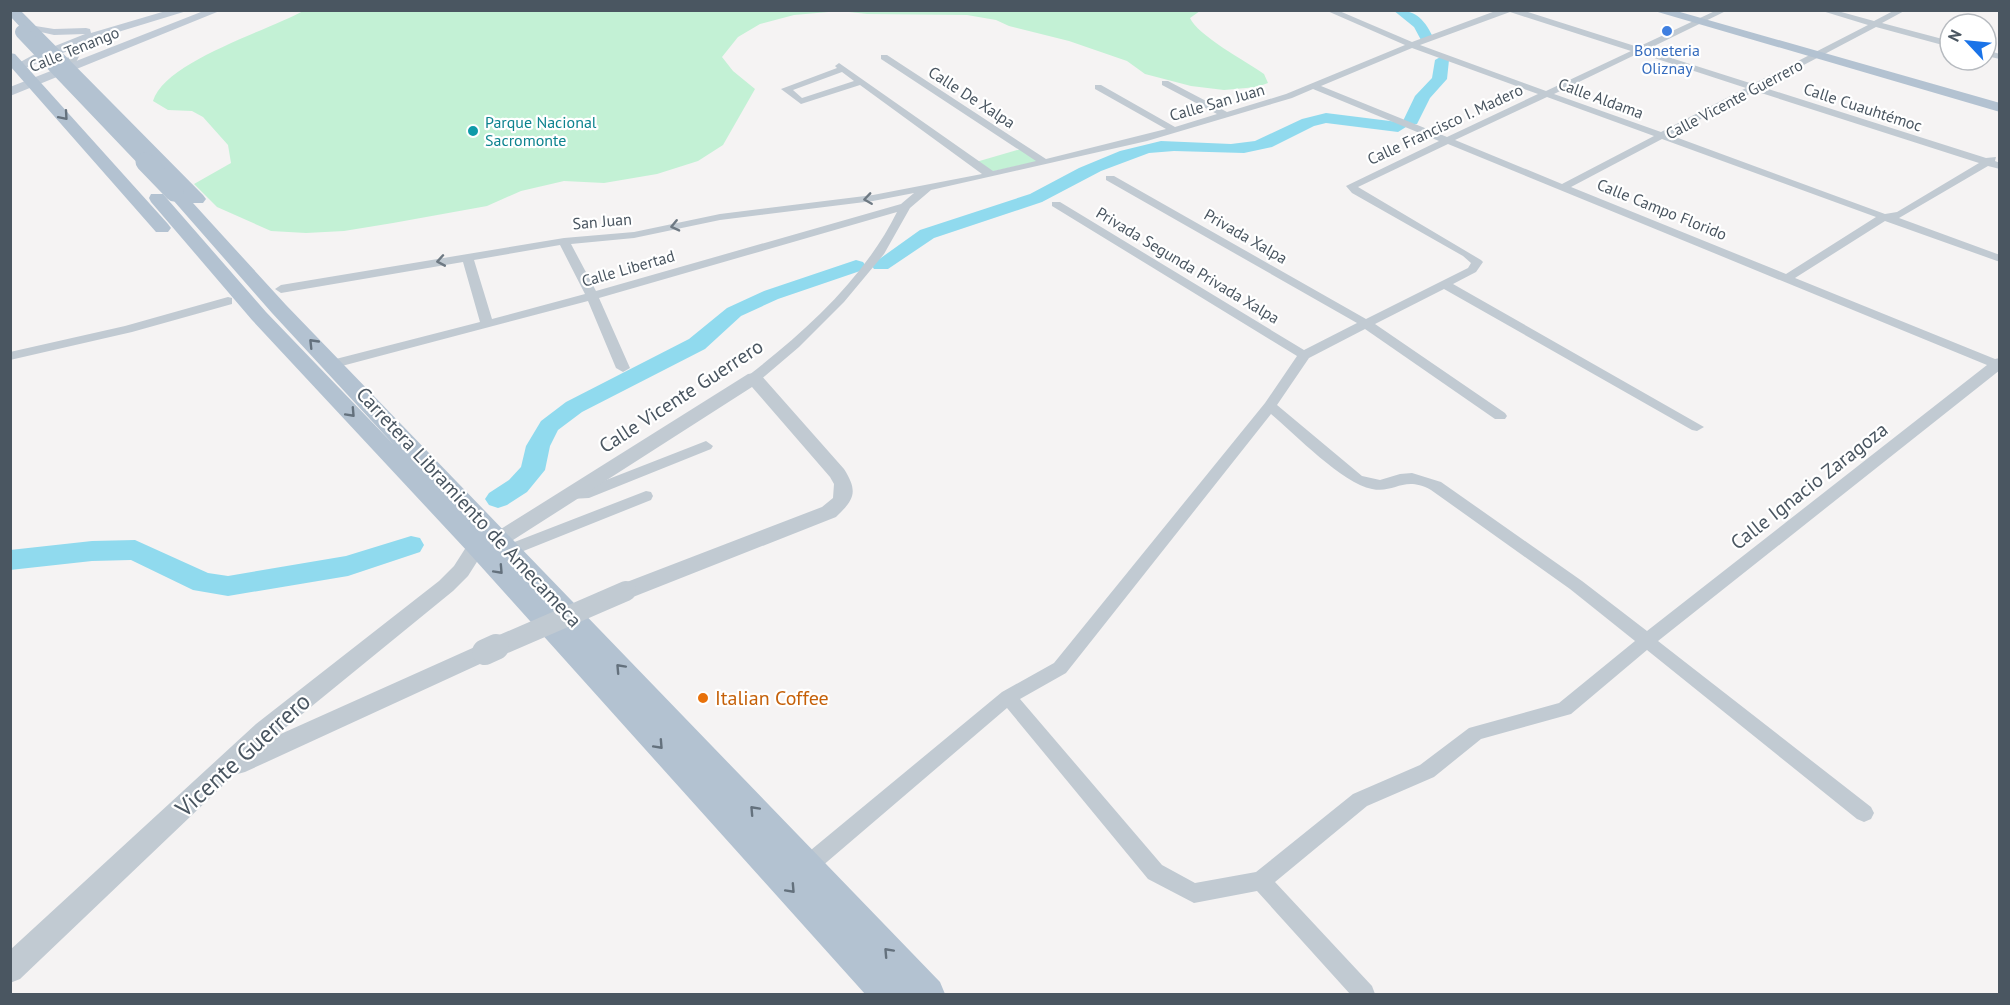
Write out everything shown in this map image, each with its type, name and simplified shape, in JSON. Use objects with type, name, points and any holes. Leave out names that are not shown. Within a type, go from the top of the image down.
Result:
[{"type":"main road","points":[[12,10],[22,31],[49,51],[274,278],[273,304],[234,307],[228,302],[15,62],[49,51],[119,26],[186,10]]},
{"type":"main road","name":"Calle Tenango","points":[[10,92],[217,10]]},
{"type":"main road","points":[[1657,10],[2000,108]]},
{"type":"main road","name":"Carretera Libramiento de Amecameca","points":[[10,20],[22,31],[160,194],[333,364],[495,545],[888,994]]},
{"type":"main road","points":[[22,31],[54,32],[119,26]]},
{"type":"main road","name":"Carretera Libramiento de Amecameca","points":[[22,31],[119,155]]},
{"type":"main road","name":"Carretera Libramiento de Amecameca","points":[[273,304],[495,545],[928,994]]},
{"type":"street","name":"Calle Aldama","points":[[1329,10],[1412,45],[2000,259]]},
{"type":"street","name":"Calle San Juan","points":[[926,189],[1174,130],[1289,96],[1412,45],[1507,10]]},
{"type":"street","name":"Calle Cuauhtémoc","points":[[1512,10],[2000,166]]},
{"type":"street","name":"Calle Francisco I. Madero","points":[[1443,283],[1472,270],[1477,262],[1467,254],[1350,187],[1724,10]]},
{"type":"street","points":[[1823,10],[1938,41]]},
{"type":"street","name":"Calle Vicente Guerrero","points":[[1564,187],[1902,10]]},
{"type":"street","points":[[67,69],[72,55],[81,47],[119,26]]},
{"type":"street","name":"Calle De Xalpa","points":[[884,57],[1044,162]]},
{"type":"street","points":[[860,82],[801,101],[786,89],[841,68],[991,175]]},
{"type":"street","points":[[1165,83],[1226,115]]},
{"type":"street","name":"Calle Campo Florido","points":[[1311,86],[1998,364]]},
{"type":"street","points":[[1098,87],[1174,130]]},
{"type":"street","points":[[1788,278],[1884,217],[1900,215],[2000,155]]},
{"type":"street","name":"Privada Xalpa","points":[[1110,178],[1365,323],[1500,416]]},
{"type":"street","name":"San Juan","points":[[273,304],[467,257],[564,241],[634,235],[720,217],[926,189]]},
{"type":"street","name":"Calle Libertad","points":[[333,364],[592,296],[905,206],[926,189]]},
{"type":"street","name":"Privada Segunda Privada Xalpa","points":[[1056,204],[1304,355]]},
{"type":"street","name":"Calle Vicente Guerrero","points":[[495,545],[754,378],[782,357],[841,297],[891,236],[905,206]]},
{"type":"street","points":[[564,241],[592,296],[623,368]]},
{"type":"street","points":[[467,257],[487,323]]},
{"type":"street","points":[[807,866],[1008,698],[1060,668],[1270,406],[1304,355],[1443,283],[1697,427]]},
{"type":"street","points":[[10,356],[128,329],[228,302]]},
{"type":"street","name":"Calle Ignacio Zaragoza","points":[[1261,881],[1360,800],[1427,771],[1475,733],[1565,709],[1645,642],[1998,364]]},
{"type":"street","points":[[224,770],[626,591],[829,512],[842,500],[844,484],[754,378]]},
{"type":"street","points":[[1270,406],[1357,479],[1370,485],[1384,486],[1406,478],[1421,479],[1436,486],[1576,585],[1645,642],[1864,813]]},
{"type":"street","points":[[571,494],[584,494],[706,446]]},
{"type":"street","points":[[495,545],[645,496]]},
{"type":"street","name":"Vicente Guerrero","points":[[10,969],[264,731],[495,545]]},
{"type":"street","points":[[1008,698],[1155,872],[1194,893],[1261,881],[1364,994]]},
{"type":"green space","name":"Parque Nacional Sacromonte","points":[[305,10],[1200,11],[1190,18],[1194,25],[1212,40],[1264,74],[1268,83],[1257,87],[1224,90],[1191,86],[1145,74],[1127,61],[1069,41],[1009,26],[996,20],[967,15],[867,14],[840,11],[794,15],[760,24],[738,37],[722,57],[733,71],[755,89],[723,145],[698,161],[657,174],[604,183],[564,181],[521,191],[487,206],[393,223],[344,231],[306,233],[271,231],[217,207],[194,184],[231,163],[228,145],[203,117],[192,111],[168,110],[153,101],[161,86],[197,60]]},
{"type":"green space","points":[[1021,149],[1040,161],[990,172],[976,162]]},
{"type":"waterway","points":[[1399,10],[1420,25],[1426,37]]},
{"type":"waterway","points":[[1411,121],[1423,96],[1439,79],[1442,60]]},
{"type":"waterway","points":[[881,265],[927,234],[1036,198],[1095,167],[1147,148],[1174,146],[1231,149],[1258,146],[1308,123],[1326,118],[1398,127]]},
{"type":"waterway","points":[[498,499],[518,486],[533,470],[538,446],[549,426],[574,407],[697,344],[734,312],[771,295],[856,266]]},
{"type":"waterway","points":[[10,560],[92,551],[135,550],[203,583],[228,586],[348,566],[411,545]]},
{"type":"place","name":"Boneteria Oliznay","points":[[1667,31]]},
{"type":"place","name":"Parque Nacional Sacromonte","points":[[473,131]]},
{"type":"place","name":"Italian Coffee","points":[[703,698]]}]
